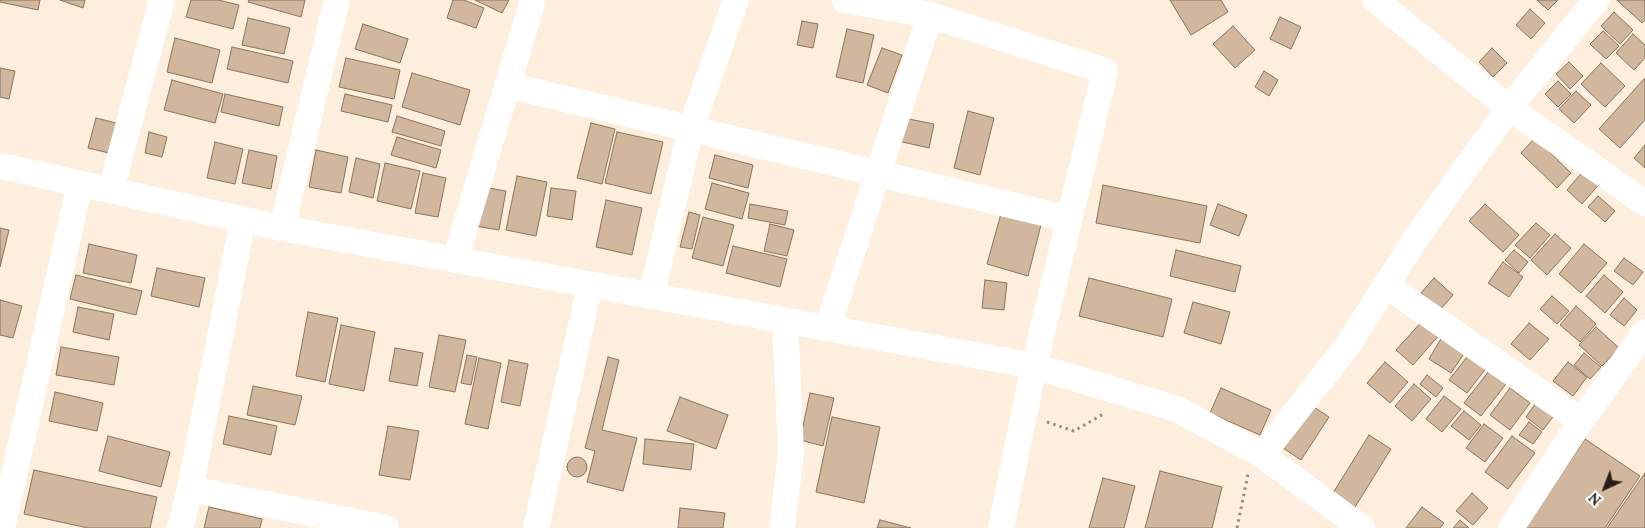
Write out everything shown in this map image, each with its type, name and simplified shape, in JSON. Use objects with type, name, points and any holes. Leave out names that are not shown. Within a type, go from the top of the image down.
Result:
[{"type":"street","points":[[111,190],[162,0]]},
{"type":"street","points":[[282,228],[338,0]]},
{"type":"street","points":[[455,260],[533,0]]},
{"type":"street","points":[[651,297],[691,128],[736,0]]},
{"type":"street","points":[[845,0],[930,15],[1104,71],[1034,366],[1001,528]]},
{"type":"street","points":[[1375,0],[1509,108],[1645,203]]},
{"type":"street","points":[[1256,452],[1348,345],[1418,235],[1509,108],[1596,0]]},
{"type":"street","points":[[827,329],[930,15]]},
{"type":"street","points":[[507,85],[1070,219]]},
{"type":"street","points":[[0,166],[282,228],[1034,366],[1177,409],[1256,452],[1362,528]]},
{"type":"street","points":[[2,528],[80,184]]},
{"type":"street","points":[[180,528],[190,489],[243,220]]},
{"type":"street","points":[[536,528],[590,285]]},
{"type":"street","points":[[1386,285],[1581,421]]},
{"type":"street","points":[[782,528],[792,452],[785,321]]},
{"type":"street","points":[[1510,528],[1581,421],[1645,332]]},
{"type":"street","points":[[190,489],[386,528]]},
{"type":"path","points":[[1024,416],[1074,431],[1102,416],[1125,394]]},
{"type":"path","points":[[1237,528],[1256,452]]},
{"type":"building","points":[[0,0],[40,0],[38,10],[0,2]]},
{"type":"building","points":[[60,0],[85,0],[83,8]]},
{"type":"building","points":[[191,0],[218,0],[239,5],[233,29],[186,17]]},
{"type":"building","points":[[249,0],[305,0],[301,17],[248,2]]},
{"type":"building","points":[[453,0],[464,0],[484,8],[476,28],[447,18]]},
{"type":"building","points":[[475,0],[509,0],[502,13]]},
{"type":"building","points":[[1170,0],[1221,0],[1228,12],[1191,35]]},
{"type":"building","points":[[1537,0],[1558,0],[1548,10]]},
{"type":"building","points":[[1617,0],[1645,0],[1645,20],[1642,23]]},
{"type":"building","points":[[1530,9],[1545,23],[1531,39],[1516,25]]},
{"type":"building","points":[[1614,12],[1633,30],[1620,44],[1601,26]]},
{"type":"building","points":[[1280,17],[1301,27],[1291,49],[1270,39]]},
{"type":"building","points":[[248,18],[290,28],[284,54],[242,45]]},
{"type":"building","points":[[802,21],[818,24],[813,48],[797,45]]},
{"type":"building","points":[[363,24],[408,39],[400,63],[355,49]]},
{"type":"building","points":[[1233,26],[1255,50],[1235,68],[1213,44]]},
{"type":"building","points":[[847,29],[874,35],[863,83],[836,77]]},
{"type":"building","points":[[1603,31],[1619,46],[1606,59],[1590,44]]},
{"type":"building","points":[[1633,34],[1645,45],[1645,58],[1634,70],[1616,53]]},
{"type":"building","points":[[175,38],[220,50],[212,83],[167,72]]},
{"type":"building","points":[[232,47],[293,61],[288,83],[227,69]]},
{"type":"building","points":[[882,48],[902,55],[888,93],[867,85]]},
{"type":"building","points":[[1492,48],[1507,63],[1493,77],[1479,62]]},
{"type":"building","points":[[346,58],[400,70],[394,99],[339,87]]},
{"type":"building","points":[[1569,62],[1583,76],[1570,89],[1556,74]]},
{"type":"building","points":[[1601,63],[1625,86],[1605,107],[1581,84]]},
{"type":"building","points":[[0,68],[15,71],[9,99],[0,97]]},
{"type":"building","points":[[1264,71],[1278,80],[1269,96],[1255,87]]},
{"type":"building","points":[[412,73],[470,90],[460,125],[402,107]]},
{"type":"building","points":[[1644,79],[1645,120],[1620,148],[1599,129]]},
{"type":"building","points":[[172,80],[223,94],[215,123],[164,110]]},
{"type":"building","points":[[1558,81],[1571,94],[1558,107],[1545,94]]},
{"type":"building","points":[[1576,91],[1591,105],[1574,123],[1559,109]]},
{"type":"building","points":[[225,94],[283,107],[279,126],[221,112]]},
{"type":"building","points":[[345,94],[392,105],[388,122],[341,111]]},
{"type":"building","points":[[968,111],[994,118],[980,175],[954,168]]},
{"type":"building","points":[[397,116],[445,131],[441,146],[392,132]]},
{"type":"building","points":[[96,118],[116,123],[109,153],[88,148]]},
{"type":"building","points":[[904,118],[934,124],[929,148],[898,141]]},
{"type":"building","points":[[591,123],[615,129],[602,184],[577,178]]},
{"type":"building","points":[[149,132],[167,137],[162,157],[145,153]]},
{"type":"building","points":[[617,132],[663,142],[651,194],[605,183]]},
{"type":"building","points":[[397,137],[441,150],[436,168],[391,155]]},
{"type":"building","points":[[1535,138],[1571,173],[1557,188],[1521,153]]},
{"type":"building","points":[[215,142],[243,149],[235,184],[207,178]]},
{"type":"building","points":[[1645,145],[1645,168],[1634,158]]},
{"type":"building","points":[[249,150],[277,156],[271,189],[242,183]]},
{"type":"building","points":[[316,150],[348,157],[341,193],[309,187]]},
{"type":"building","points":[[715,155],[753,165],[748,188],[709,178]]},
{"type":"building","points":[[356,158],[380,164],[373,198],[349,192]]},
{"type":"building","points":[[385,163],[420,171],[411,209],[377,201]]},
{"type":"building","points":[[1586,168],[1601,182],[1582,204],[1567,190]]},
{"type":"building","points":[[423,173],[446,178],[438,217],[415,213]]},
{"type":"building","points":[[517,176],[547,182],[536,236],[506,230]]},
{"type":"building","points":[[712,183],[749,193],[742,219],[705,209]]},
{"type":"building","points":[[1103,185],[1207,206],[1200,243],[1096,223]]},
{"type":"building","points":[[483,187],[506,191],[499,230],[475,226]]},
{"type":"building","points":[[551,188],[576,191],[572,220],[547,216]]},
{"type":"building","points":[[1598,196],[1615,211],[1605,222],[1588,207]]},
{"type":"building","points":[[606,200],[642,208],[632,255],[596,247]]},
{"type":"building","points":[[750,204],[788,211],[785,225],[748,218]]},
{"type":"building","points":[[1218,204],[1247,215],[1239,236],[1210,225]]},
{"type":"building","points":[[1485,204],[1519,235],[1503,252],[1469,221]]},
{"type":"building","points":[[1002,210],[1042,221],[1028,276],[987,264]]},
{"type":"building","points":[[689,212],[700,215],[692,249],[680,247]]},
{"type":"building","points":[[703,217],[734,225],[723,266],[692,258]]},
{"type":"building","points":[[1536,223],[1550,235],[1530,258],[1515,245]]},
{"type":"building","points":[[770,224],[794,230],[787,256],[764,251]]},
{"type":"building","points":[[0,228],[9,230],[0,267]]},
{"type":"building","points":[[1555,234],[1571,248],[1547,275],[1531,260]]},
{"type":"building","points":[[89,244],[137,255],[131,283],[83,273]]},
{"type":"building","points":[[1584,244],[1607,263],[1581,293],[1559,274]]},
{"type":"building","points":[[733,246],[787,259],[780,287],[726,273]]},
{"type":"building","points":[[1176,250],[1241,266],[1235,292],[1170,276]]},
{"type":"building","points":[[1514,250],[1528,262],[1519,273],[1505,260]]},
{"type":"building","points":[[1624,258],[1643,272],[1633,285],[1614,271]]},
{"type":"building","points":[[1503,262],[1523,277],[1509,297],[1488,283]]},
{"type":"building","points":[[157,268],[205,278],[199,307],[151,296]]},
{"type":"building","points":[[76,275],[142,291],[136,315],[70,299]]},
{"type":"building","points":[[1604,275],[1623,292],[1605,313],[1586,296]]},
{"type":"building","points":[[1089,278],[1172,299],[1163,337],[1079,316]]},
{"type":"building","points":[[1434,278],[1453,295],[1440,310],[1421,293]]},
{"type":"building","points":[[985,280],[1007,283],[1004,310],[982,308]]},
{"type":"building","points":[[1552,296],[1569,311],[1557,324],[1540,309]]},
{"type":"building","points":[[1624,298],[1637,310],[1624,326],[1610,315]]},
{"type":"building","points":[[0,300],[22,306],[13,338],[0,335]]},
{"type":"building","points":[[1193,302],[1230,312],[1221,344],[1184,333]]},
{"type":"building","points":[[1576,306],[1596,324],[1580,342],[1560,325]]},
{"type":"building","points":[[78,307],[114,314],[109,340],[73,332]]},
{"type":"building","points":[[308,312],[338,318],[325,382],[296,376]]},
{"type":"building","points":[[1425,318],[1441,333],[1413,365],[1396,350]]},
{"type":"building","points":[[1529,323],[1549,339],[1530,360],[1511,344]]},
{"type":"building","points":[[341,325],[375,332],[364,391],[329,384]]},
{"type":"building","points":[[1596,327],[1619,348],[1602,366],[1579,345]]},
{"type":"building","points":[[439,335],[466,340],[455,392],[429,387]]},
{"type":"building","points":[[1442,337],[1465,352],[1451,373],[1429,359]]},
{"type":"building","points":[[61,347],[119,357],[114,385],[56,375]]},
{"type":"building","points":[[395,348],[423,353],[417,386],[389,381]]},
{"type":"building","points":[[1470,353],[1487,367],[1467,393],[1449,380]]},
{"type":"building","points":[[1584,353],[1601,367],[1590,379],[1574,365]]},
{"type":"building","points":[[467,355],[477,357],[471,385],[461,383]]},
{"type":"building","points":[[608,357],[619,360],[602,430],[637,438],[623,491],[587,482],[595,451],[585,448]]},
{"type":"building","points":[[479,358],[501,363],[488,429],[465,424]]},
{"type":"building","points":[[509,360],[528,364],[520,406],[501,402]]},
{"type":"building","points":[[1385,362],[1408,382],[1390,403],[1367,383]]},
{"type":"building","points":[[1568,362],[1587,377],[1573,396],[1553,381]]},
{"type":"building","points":[[1489,371],[1506,384],[1481,416],[1464,403]]},
{"type":"building","points":[[1427,375],[1443,388],[1436,397],[1420,384]]},
{"type":"building","points":[[1414,384],[1431,399],[1412,421],[1395,406]]},
{"type":"building","points":[[253,386],[302,396],[295,425],[247,415]]},
{"type":"building","points":[[1221,388],[1271,410],[1260,435],[1210,413]]},
{"type":"building","points":[[1510,388],[1530,403],[1510,430],[1490,415]]},
{"type":"building","points":[[55,392],[103,403],[97,431],[49,421]]},
{"type":"building","points":[[810,393],[834,398],[823,446],[800,440]]},
{"type":"building","points":[[1444,396],[1461,409],[1442,432],[1426,419]]},
{"type":"building","points":[[680,397],[728,415],[716,449],[667,431]]},
{"type":"building","points":[[1538,400],[1556,413],[1543,430],[1526,417]]},
{"type":"building","points":[[1308,403],[1329,417],[1301,460],[1280,446]]},
{"type":"building","points":[[1464,411],[1481,425],[1469,440],[1451,426]]},
{"type":"building","points":[[229,416],[277,426],[271,455],[223,444]]},
{"type":"building","points":[[832,417],[880,427],[864,503],[816,492]]},
{"type":"building","points":[[1529,422],[1542,432],[1533,444],[1519,435]]},
{"type":"building","points":[[1484,424],[1503,438],[1485,462],[1466,448]]},
{"type":"building","points":[[388,426],[419,431],[410,480],[379,475]]},
{"type":"building","points":[[1369,435],[1391,449],[1355,507],[1333,493]]},
{"type":"building","points":[[108,436],[170,452],[161,487],[99,471]]},
{"type":"building","points":[[1512,436],[1535,453],[1508,489],[1485,472]]},
{"type":"building","points":[[645,439],[694,444],[691,470],[643,464]]},
{"type":"building","points":[[1585,439],[1640,476],[1605,528],[1525,528]]},
{"type":"building","points":[[577,457],[584,460],[587,467],[584,474],[577,477],[570,474],[567,467],[570,460]]},
{"type":"building","points":[[34,470],[157,497],[150,528],[88,528],[24,514]]},
{"type":"building","points":[[1160,471],[1222,487],[1212,528],[1145,528]]},
{"type":"building","points":[[1645,473],[1645,528],[1607,528]]},
{"type":"building","points":[[1103,478],[1135,486],[1124,528],[1089,528]]},
{"type":"building","points":[[1472,493],[1488,508],[1473,525],[1456,511]]},
{"type":"building","points":[[209,507],[262,519],[260,528],[204,528]]},
{"type":"building","points":[[1422,507],[1444,523],[1440,528],[1406,528]]},
{"type":"building","points":[[680,508],[725,513],[723,528],[678,528]]},
{"type":"building","points":[[880,520],[911,528],[877,528]]},
{"type":"building","points":[[1460,520],[1469,528],[1453,528]]}]
